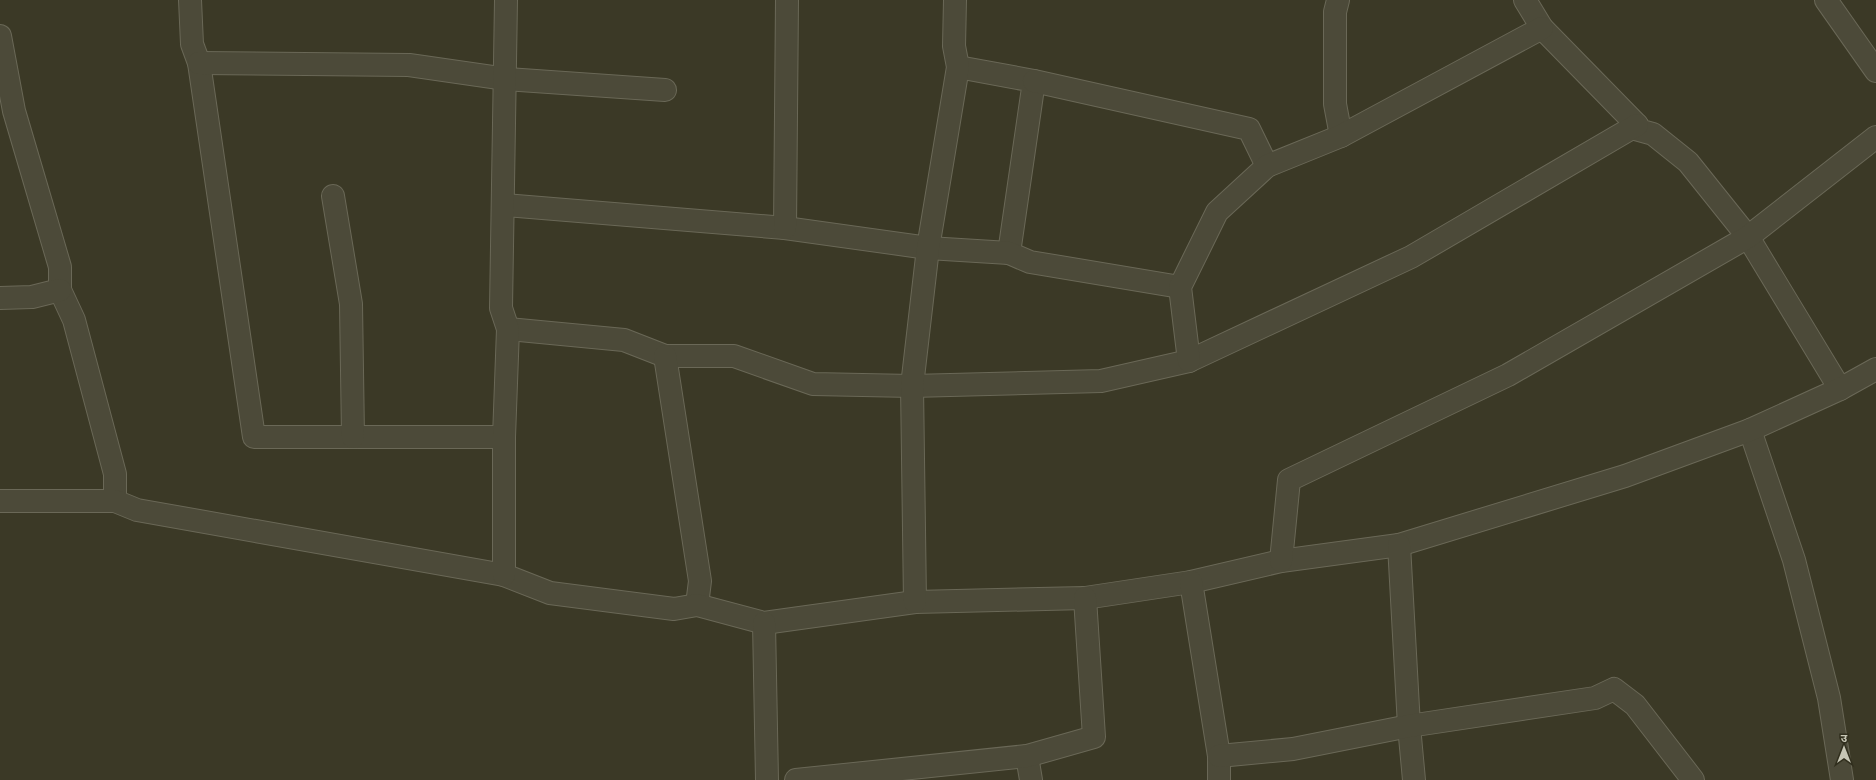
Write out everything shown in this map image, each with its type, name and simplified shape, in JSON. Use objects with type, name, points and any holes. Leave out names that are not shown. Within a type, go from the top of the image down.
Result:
[{"type":"street","points":[[190,0],[192,44],[199,63],[254,437],[504,437]]},
{"type":"street","points":[[504,575],[504,437],[508,329],[501,308],[504,205],[506,0]]},
{"type":"street","points":[[785,228],[787,0]]},
{"type":"street","points":[[915,602],[912,386],[928,248],[958,67],[954,46],[955,0]]},
{"type":"street","points":[[1338,0],[1335,12],[1335,104],[1342,136]]},
{"type":"street","points":[[1525,0],[1542,28],[1637,125]]},
{"type":"street","points":[[1826,0],[1876,71]]},
{"type":"street","points":[[1189,361],[1180,287],[1217,212],[1267,166],[1342,136],[1542,28]]},
{"type":"street","points":[[0,36],[14,111],[60,267],[60,290],[74,320],[116,474],[116,501]]},
{"type":"street","points":[[199,63],[409,65],[506,79],[665,90]]},
{"type":"street","points":[[958,67],[1034,81],[1249,129],[1267,166]]},
{"type":"street","points":[[1009,253],[1034,81]]},
{"type":"street","points":[[1637,125],[1634,129],[1653,134],[1688,162],[1748,237],[1840,389]]},
{"type":"street","points":[[508,329],[624,340],[665,356],[734,356],[813,384],[912,386],[1101,381],[1189,361],[1411,258],[1637,125]]},
{"type":"street","points":[[1281,561],[1288,480],[1508,374],[1748,237],[1876,137]]},
{"type":"street","points":[[333,196],[351,304],[353,437]]},
{"type":"street","points":[[504,205],[785,228],[928,248],[1009,253],[1030,262],[1180,287]]},
{"type":"street","points":[[0,298],[32,297],[60,290]]},
{"type":"street","points":[[665,356],[700,581],[697,604]]},
{"type":"street","points":[[0,501],[116,501],[136,510],[504,575],[550,593],[674,609],[697,604],[764,623],[915,602],[1085,598],[1191,582],[1281,561],[1399,545],[1626,476],[1750,430],[1840,389],[1876,369]]},
{"type":"street","points":[[1750,430],[1796,568],[1829,698],[1842,780]]},
{"type":"street","points":[[1399,545],[1409,726],[1414,780]]},
{"type":"street","points":[[1191,582],[1219,756],[1219,780]]},
{"type":"street","points":[[796,780],[1027,756],[1094,737],[1085,598]]},
{"type":"street","points":[[764,623],[766,780]]},
{"type":"street","points":[[1219,756],[1293,749],[1409,726],[1595,698],[1614,689],[1634,705],[1693,780]]},
{"type":"street","points":[[1027,756],[1031,780]]}]
